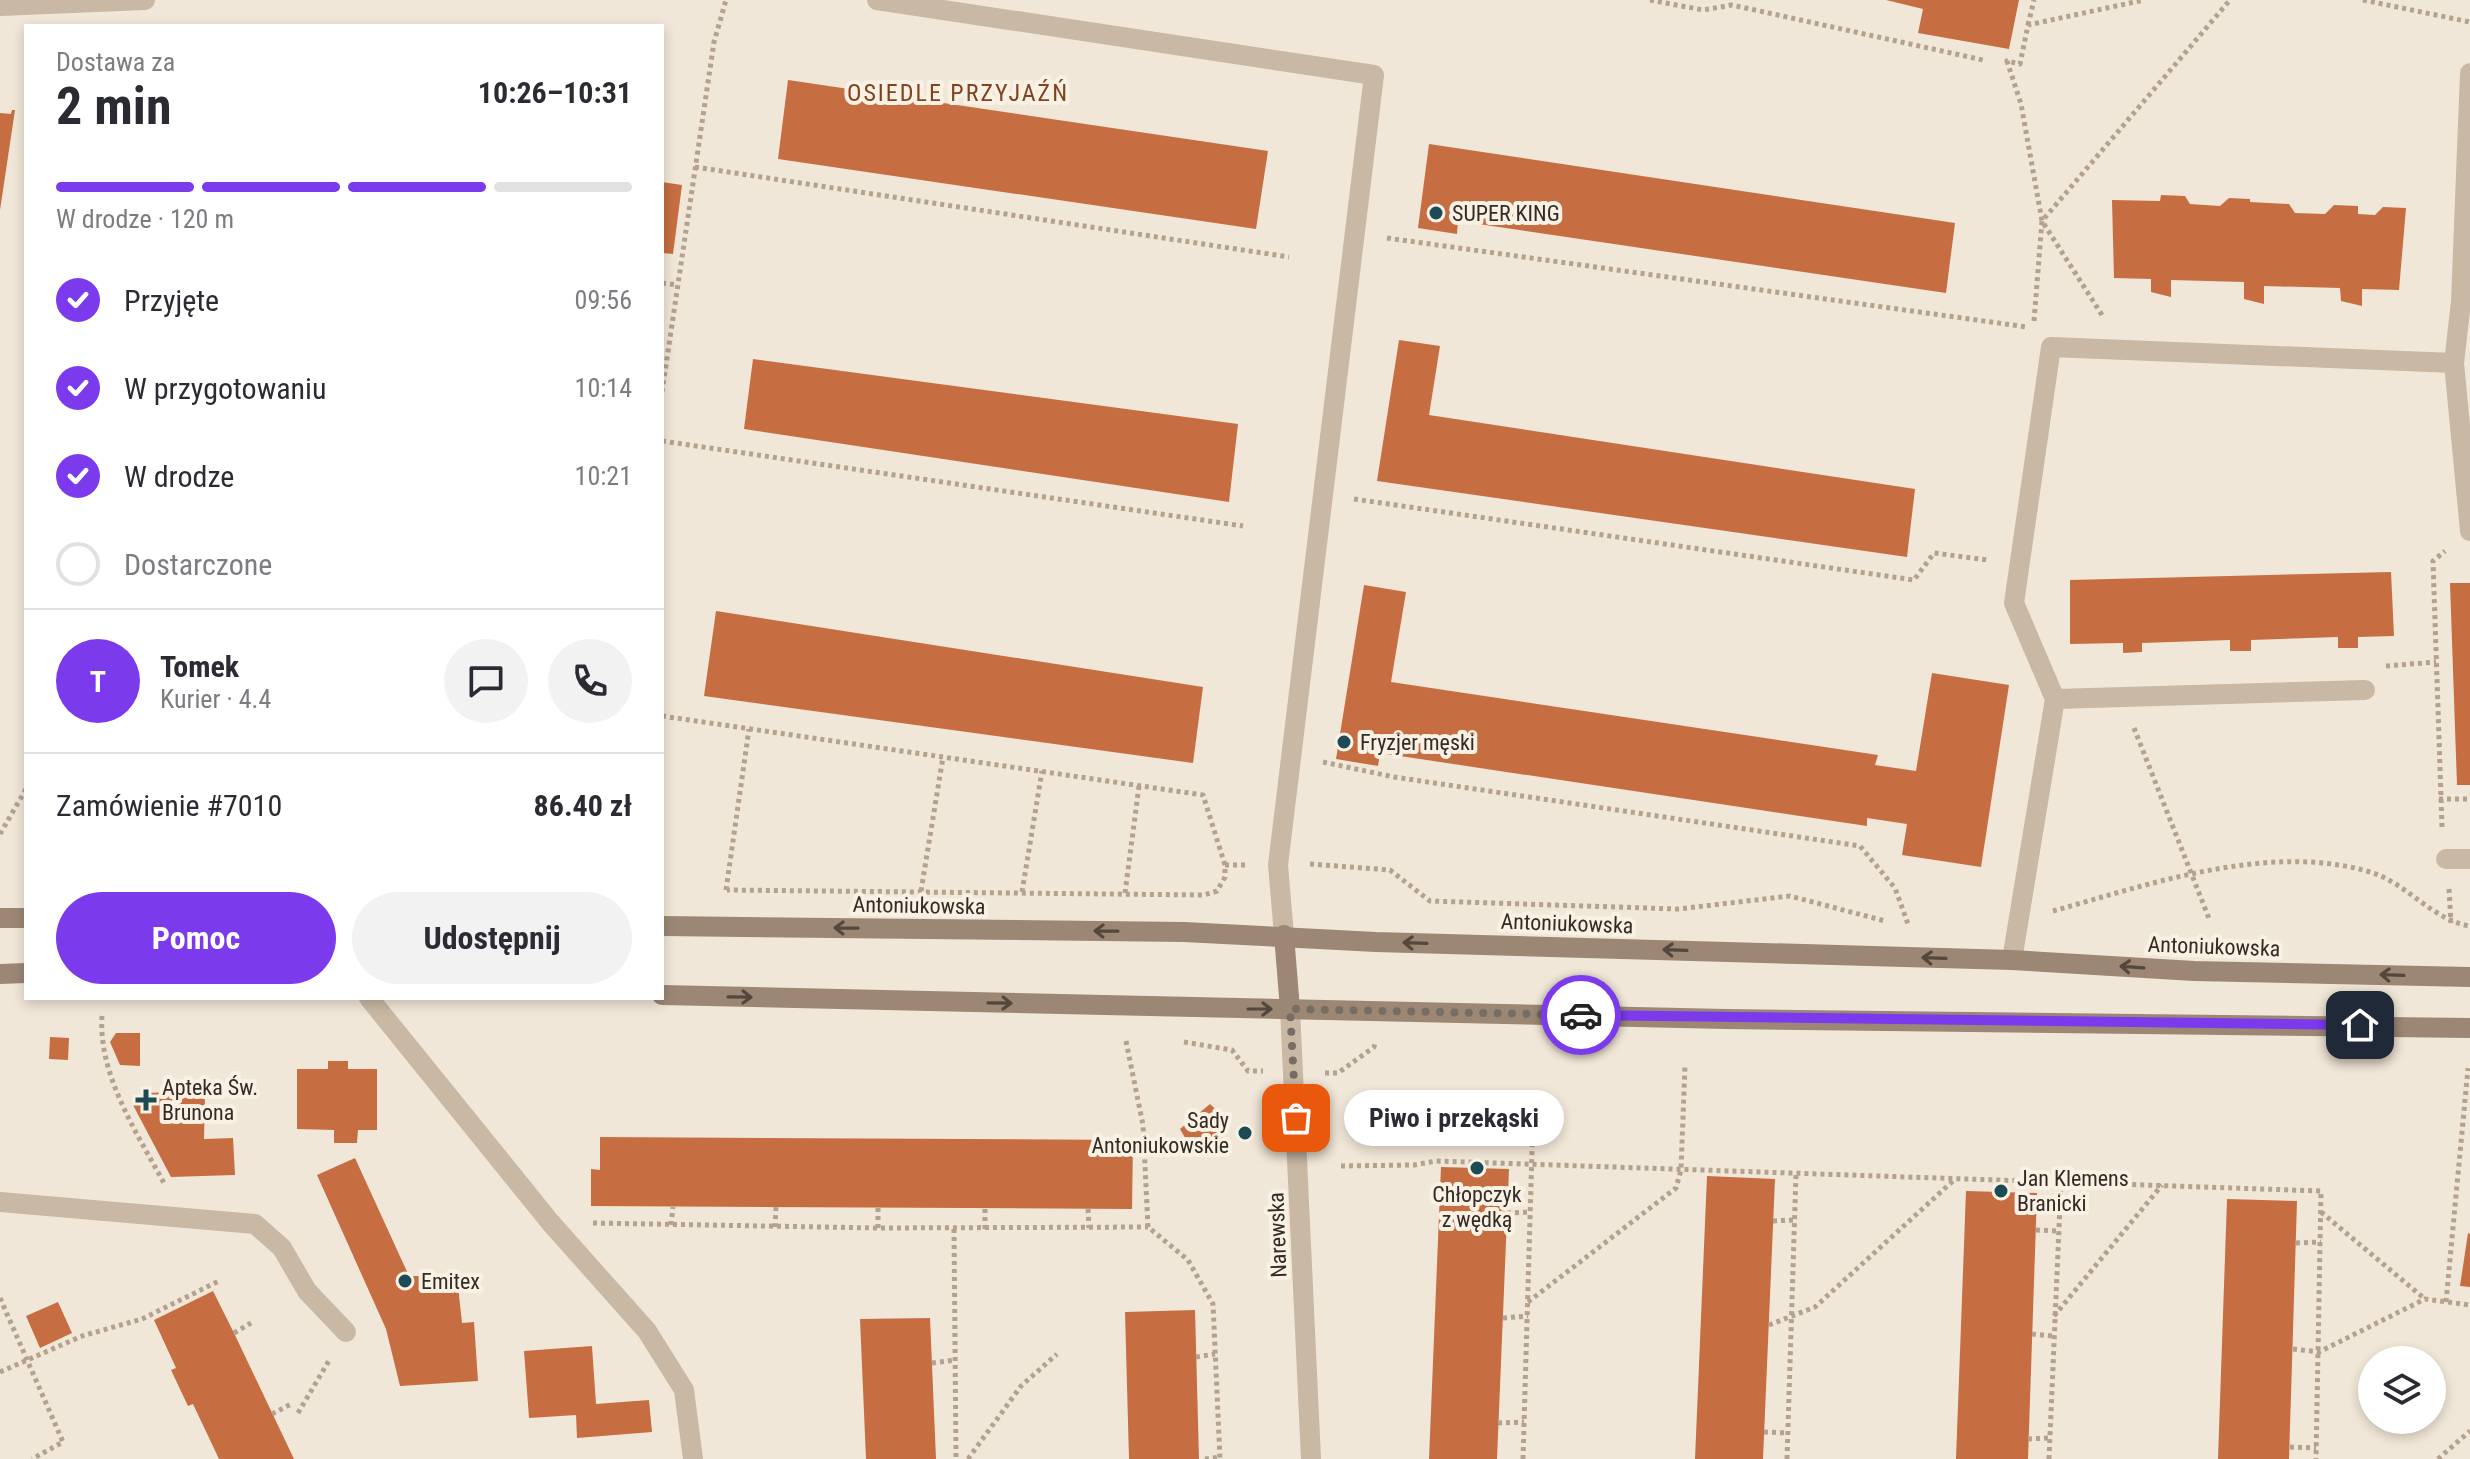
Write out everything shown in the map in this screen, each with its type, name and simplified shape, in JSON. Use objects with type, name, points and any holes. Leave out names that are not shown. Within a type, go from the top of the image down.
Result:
[{"type":"main road","points":[[0,918],[24,918]]},
{"type":"main road","name":"Antoniukowska","points":[[664,926],[1284,935],[1376,942],[2012,960],[2194,971],[2470,977]]},
{"type":"main road","points":[[1284,935],[1290,1009]]},
{"type":"main road","points":[[0,974],[24,973]]},
{"type":"main road","points":[[664,995],[1290,1009],[2470,1028]]},
{"type":"street","points":[[0,6],[145,0]]},
{"type":"street","points":[[877,0],[1374,75],[1278,865],[1284,935]]},
{"type":"street","points":[[2469,531],[2454,363],[2461,302],[2470,73]]},
{"type":"street","points":[[2012,960],[2055,699],[2014,603],[2051,347],[2454,363]]},
{"type":"street","points":[[2055,699],[2365,690]]},
{"type":"street","points":[[2446,859],[2470,859]]},
{"type":"street","points":[[371,1000],[550,1222],[647,1331],[684,1390],[693,1459]]},
{"type":"street","name":"Narewska","points":[[1290,1009],[1311,1459]]},
{"type":"street","points":[[0,1202],[255,1224],[282,1248],[307,1291],[346,1332]]},
{"type":"path","points":[[664,379],[714,42],[726,0]]},
{"type":"path","points":[[1650,0],[1703,10],[1732,5],[1983,60]]},
{"type":"path","points":[[1386,238],[2033,328],[2042,221],[2021,104],[2007,61],[2020,64],[2034,0]]},
{"type":"path","points":[[2028,25],[2144,0]]},
{"type":"path","points":[[2042,221],[2230,0]]},
{"type":"path","points":[[2363,0],[2470,22]]},
{"type":"path","points":[[695,167],[1289,257]]},
{"type":"path","points":[[2042,221],[2124,350]]},
{"type":"path","points":[[664,283],[678,285]]},
{"type":"path","points":[[664,441],[1243,526]]},
{"type":"path","points":[[1353,499],[1914,580],[1934,553],[2020,564]]},
{"type":"path","points":[[2452,924],[2439,799],[2433,561],[2469,531]]},
{"type":"path","points":[[2365,690],[2389,663],[2436,662]]},
{"type":"path","points":[[2123,697],[2210,921]]},
{"type":"path","points":[[664,716],[1203,795],[1225,865],[1225,877],[1217,891],[1204,895],[713,890]]},
{"type":"path","points":[[726,890],[749,729]]},
{"type":"path","points":[[921,891],[943,757]]},
{"type":"path","points":[[1323,762],[1394,777],[1860,846],[1895,888],[1908,924]]},
{"type":"path","points":[[1022,892],[1042,771]]},
{"type":"path","points":[[1125,893],[1139,786]]},
{"type":"path","points":[[0,834],[24,792]]},
{"type":"path","points":[[2439,799],[2470,799]]},
{"type":"path","points":[[1320,864],[1390,870],[1430,901],[1678,909],[1790,896],[1892,924]]},
{"type":"path","points":[[2019,921],[2241,864],[2332,864],[2380,875],[2452,924],[2470,926]]},
{"type":"path","points":[[102,1016],[101,1039],[127,1114],[182,1216]]},
{"type":"path","points":[[1126,1041],[1143,1125],[1148,1227]]},
{"type":"path","points":[[1528,1302],[1676,1188],[1681,1170],[1685,1065]]},
{"type":"path","points":[[2446,1302],[2468,1068]]},
{"type":"path","points":[[1523,1459],[1533,1116]]},
{"type":"path","points":[[1341,1166],[1414,1165],[1436,1161],[2321,1191],[2316,1459]]},
{"type":"path","points":[[1787,1459],[1796,1174]]},
{"type":"path","points":[[1769,1325],[1815,1307],[1954,1179]]},
{"type":"path","points":[[2049,1459],[2061,1182]]},
{"type":"path","points":[[2053,1316],[2162,1184]]},
{"type":"path","points":[[671,1225],[673,1207]]},
{"type":"path","points":[[775,1227],[776,1207]]},
{"type":"path","points":[[878,1208],[878,1228]]},
{"type":"path","points":[[985,1209],[985,1229]]},
{"type":"path","points":[[1088,1209],[1089,1228]]},
{"type":"path","points":[[1507,1213],[1531,1212]]},
{"type":"path","points":[[2320,1212],[2425,1299],[2470,1305]]},
{"type":"path","points":[[1773,1221],[1794,1220]]},
{"type":"path","points":[[550,1222],[954,1229],[1148,1227],[1188,1260],[1213,1304],[1220,1458],[1205,1459]]},
{"type":"path","points":[[954,1229],[956,1459]]},
{"type":"path","points":[[2036,1230],[2058,1231]]},
{"type":"path","points":[[2296,1243],[2321,1242]]},
{"type":"path","points":[[0,1372],[82,1336],[142,1319],[221,1280]]},
{"type":"path","points":[[0,1298],[63,1442],[32,1459]]},
{"type":"path","points":[[2293,1349],[2319,1352],[2425,1299]]},
{"type":"path","points":[[1503,1318],[1528,1316]]},
{"type":"path","points":[[234,1333],[251,1323]]},
{"type":"path","points":[[298,1413],[346,1332]]},
{"type":"path","points":[[2032,1334],[2053,1336]]},
{"type":"path","points":[[968,1459],[1021,1386],[1057,1354]]},
{"type":"path","points":[[1196,1357],[1215,1354]]},
{"type":"path","points":[[932,1363],[955,1360]]},
{"type":"path","points":[[272,1414],[293,1403]]},
{"type":"path","points":[[1498,1423],[1524,1422]]},
{"type":"path","points":[[2438,1459],[2470,1431]]},
{"type":"path","points":[[1764,1432],[1788,1433]]},
{"type":"path","points":[[2028,1439],[2049,1438]]},
{"type":"path","points":[[2290,1447],[2316,1448]]},
{"type":"building","points":[[1886,0],[2019,0],[2009,49],[1918,33],[1923,9]]},
{"type":"building","points":[[788,80],[1268,151],[1256,229],[778,159]]},
{"type":"building","points":[[15,110],[0,210],[0,113],[11,114]]},
{"type":"building","points":[[1429,144],[1955,223],[1946,293],[1458,221],[1457,234],[1418,228]]},
{"type":"building","points":[[664,182],[682,185],[673,254],[664,253]]},
{"type":"building","points":[[2161,195],[2185,196],[2190,204],[2220,206],[2229,198],[2289,204],[2295,213],[2325,214],[2334,205],[2358,206],[2358,214],[2375,215],[2383,207],[2406,208],[2399,290],[2362,289],[2362,306],[2341,301],[2340,288],[2264,286],[2264,304],[2244,299],[2244,282],[2171,280],[2171,297],[2151,292],[2151,279],[2114,278],[2112,200],[2160,201]]},
{"type":"building","points":[[1399,340],[1440,346],[1429,415],[1915,489],[1907,557],[1377,481]]},
{"type":"building","points":[[753,359],[1238,424],[1229,502],[744,429]]},
{"type":"building","points":[[2391,572],[2394,636],[2358,637],[2358,648],[2338,648],[2338,637],[2251,640],[2251,651],[2230,651],[2230,640],[2142,643],[2142,652],[2123,653],[2123,643],[2070,644],[2070,580]]},
{"type":"building","points":[[2450,583],[2470,583],[2470,785],[2457,785]]},
{"type":"building","points":[[1364,585],[1406,592],[1391,682],[1878,755],[1875,765],[1916,771],[1932,673],[2009,685],[1981,867],[1902,855],[1907,824],[1867,818],[1867,826],[1380,753],[1378,766],[1336,759]]},
{"type":"building","points":[[716,611],[1203,687],[1193,763],[704,696]]},
{"type":"building","points":[[116,1033],[140,1033],[140,1066],[120,1065],[110,1042]]},
{"type":"building","points":[[50,1037],[69,1038],[68,1060],[49,1059]]},
{"type":"building","points":[[328,1061],[348,1061],[348,1069],[377,1069],[377,1130],[358,1130],[357,1143],[334,1143],[334,1130],[297,1129],[297,1069],[328,1069]]},
{"type":"building","points":[[179,1092],[205,1096],[204,1139],[233,1138],[235,1175],[171,1177],[133,1105],[143,1093]]},
{"type":"building","points":[[1210,1104],[1226,1119],[1223,1140],[1192,1150],[1180,1129]]},
{"type":"building","points":[[600,1137],[1133,1140],[1132,1209],[591,1206],[591,1169],[600,1170]]},
{"type":"building","points":[[355,1158],[409,1276],[444,1276],[447,1287],[458,1286],[462,1323],[474,1322],[478,1381],[400,1386],[386,1329],[317,1175]]},
{"type":"building","points":[[1441,1167],[1509,1169],[1497,1459],[1429,1459]]},
{"type":"building","points":[[1707,1176],[1775,1179],[1763,1459],[1695,1459]]},
{"type":"building","points":[[1966,1191],[2037,1193],[2028,1459],[1956,1459]]},
{"type":"building","points":[[2227,1199],[2297,1201],[2289,1459],[2218,1459]]},
{"type":"building","points":[[2470,1234],[2470,1287],[2460,1286]]},
{"type":"building","points":[[213,1291],[294,1459],[219,1459],[193,1404],[188,1406],[171,1370],[176,1368],[154,1320]]},
{"type":"building","points":[[58,1302],[72,1333],[40,1348],[26,1316]]},
{"type":"building","points":[[1195,1310],[1199,1459],[1129,1459],[1125,1312]]},
{"type":"building","points":[[930,1318],[936,1459],[866,1459],[860,1319]]},
{"type":"building","points":[[592,1346],[596,1404],[649,1400],[652,1432],[577,1438],[576,1415],[529,1418],[524,1351]]},
{"type":"way so far","points":[[1296,1118],[1290,1009],[1581,1015]]},
{"type":"place","name":"SUPER KING","points":[[1436,213]]},
{"type":"place","name":"Fryzjer męski","points":[[1344,742]]},
{"type":"place","name":"Apteka Św. Brunona","points":[[146,1100]]},
{"type":"place","name":"Piwo i przekąski","points":[[1296,1118]]},
{"type":"place","name":"Sady Antoniukowskie","points":[[1245,1133]]},
{"type":"place","name":"Chłopczyk z wędką","points":[[1477,1168]]},
{"type":"place","name":"Jan Klemens Branicki","points":[[2001,1191]]},
{"type":"place","name":"Emitex","points":[[405,1281]]},
{"type":"district","name":"OSIEDLE PRZYJAŹŃ","points":[[958,93]]},
{"type":"route","points":[[1581,1015],[2360,1025]]}]
